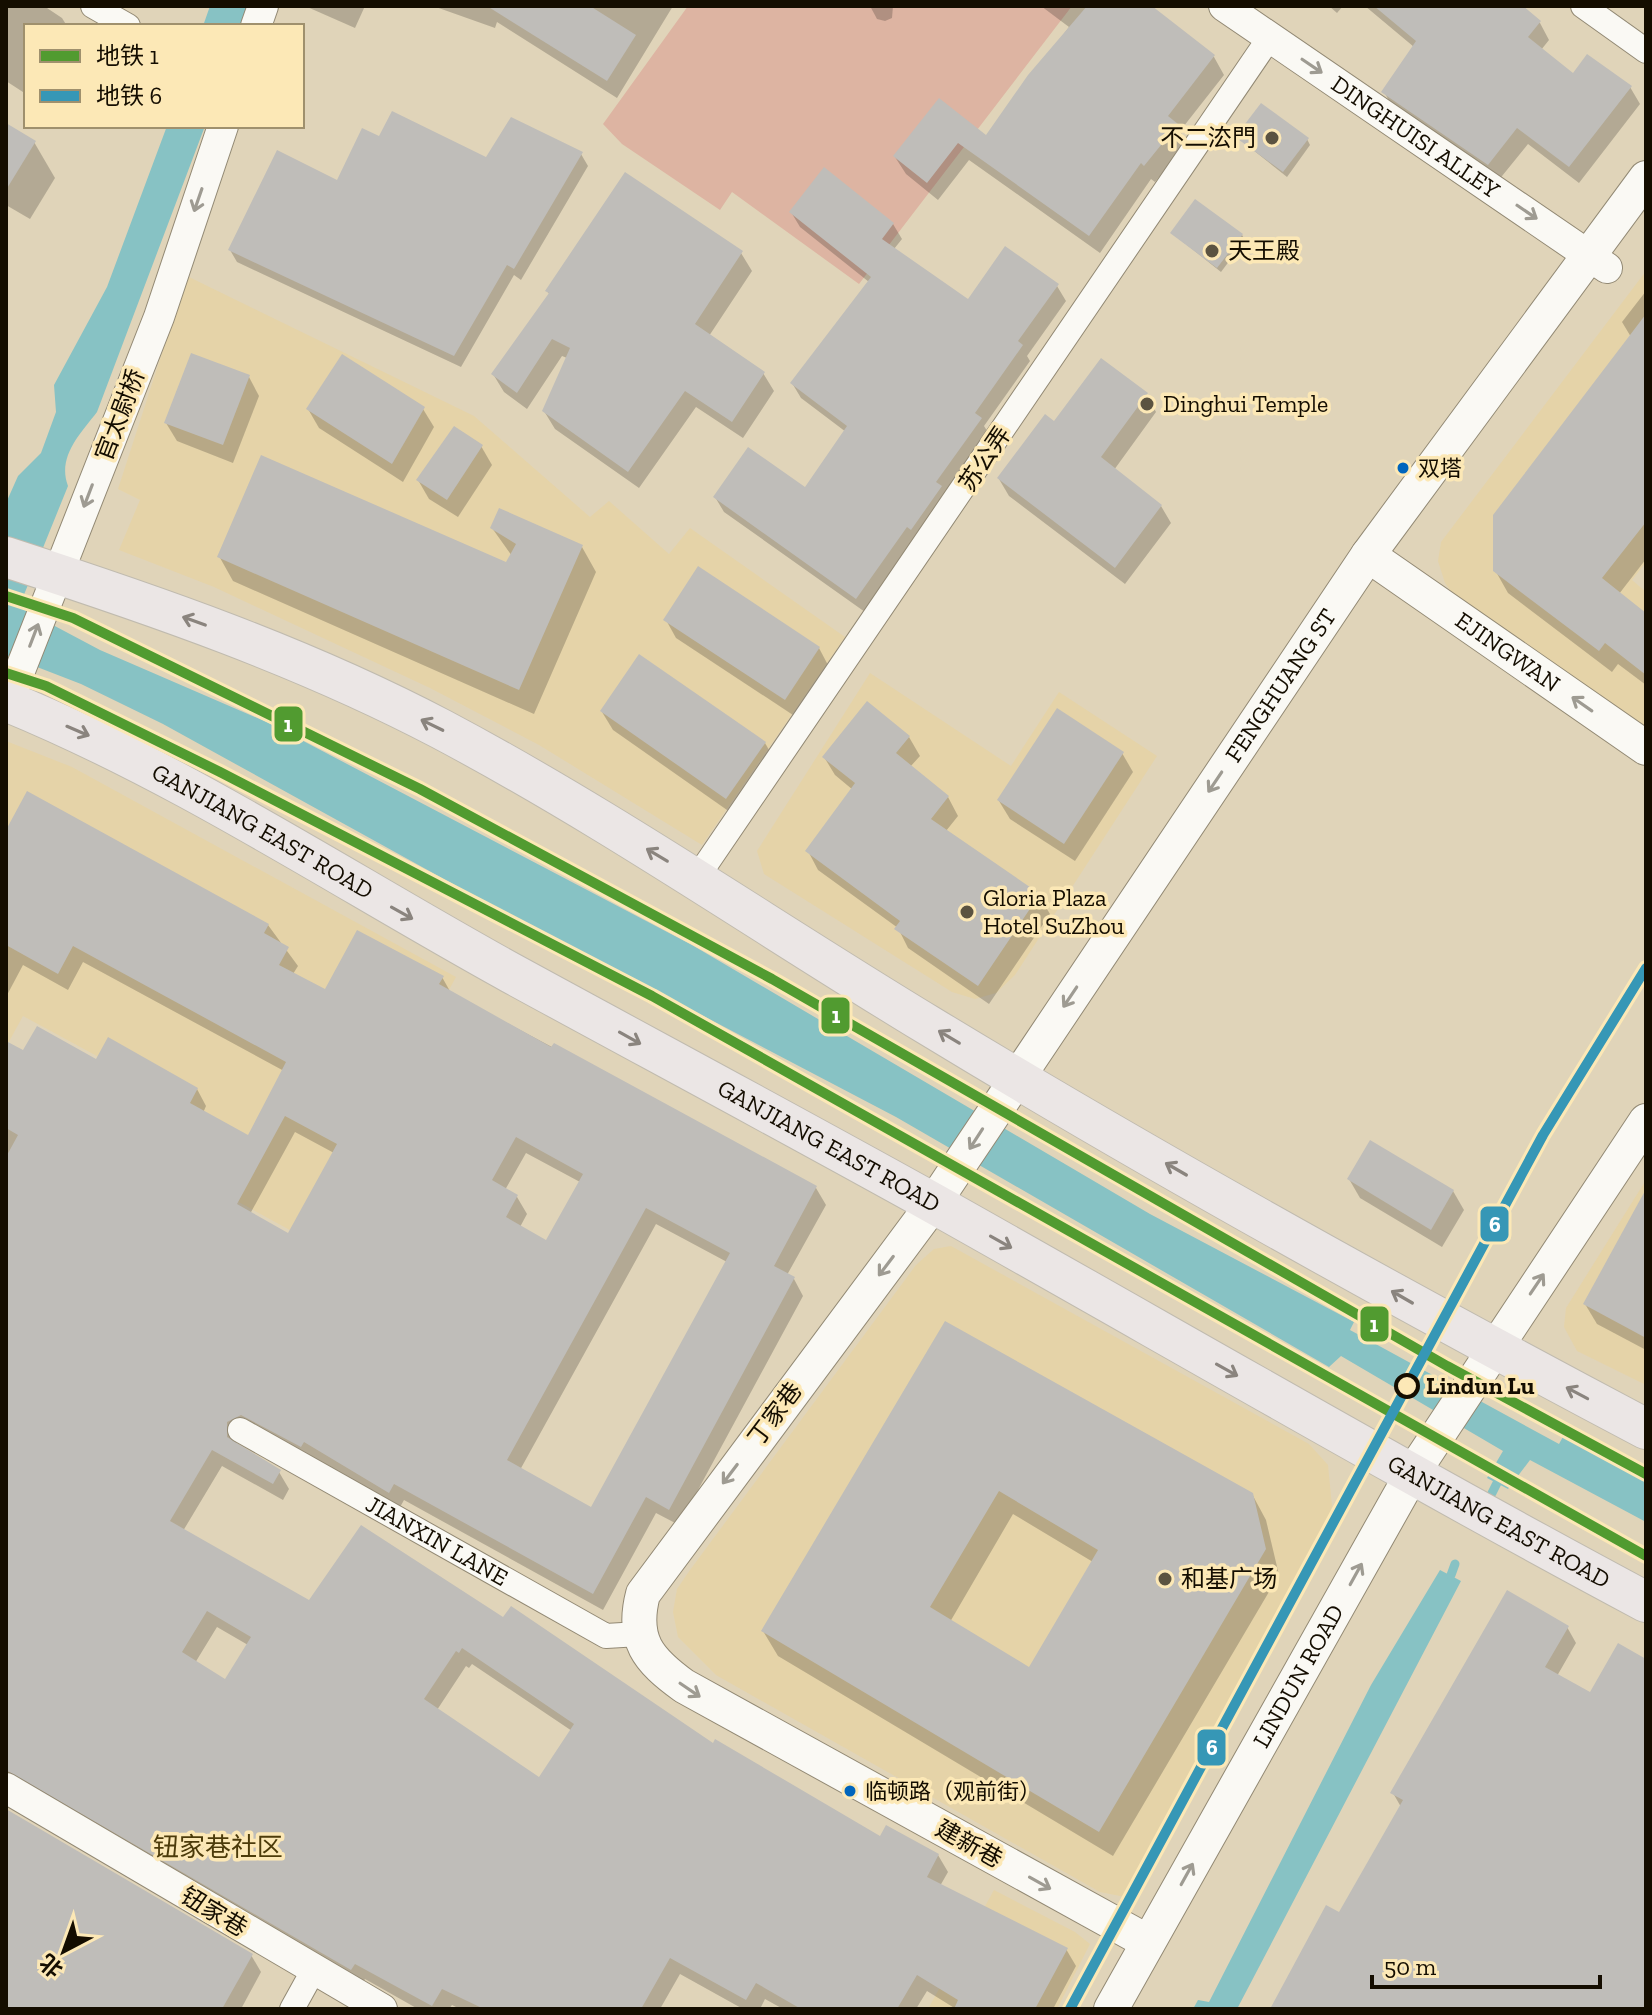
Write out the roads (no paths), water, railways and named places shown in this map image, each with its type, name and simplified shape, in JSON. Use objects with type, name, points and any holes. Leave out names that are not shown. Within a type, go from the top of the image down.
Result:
[{"type":"main road","name":"FENGHUANG ST","points":[[940,1194],[1011,1085],[1377,561],[1598,261],[1646,178]]},
{"type":"main road","name":"FENGHUANG ST","points":[[1598,261],[1646,216]]},
{"type":"main road","name":"EJINGWAN","points":[[1377,561],[1646,748]]},
{"type":"main road","points":[[39,575],[267,648],[438,727],[696,879],[1011,1085],[1487,1360],[1646,1429]]},
{"type":"main road","name":"GANJIANG EAST ROAD","points":[[11,691],[388,905],[940,1194],[1419,1462],[1465,1505],[1646,1602]]},
{"type":"main road","points":[[1487,1360],[1646,1121]]},
{"type":"main road","name":"丁家巷","points":[[639,1634],[641,1603],[654,1575],[940,1194]]},
{"type":"main road","name":"LINDUN ROAD","points":[[1111,2009],[1419,1462],[1487,1360]]},
{"type":"main road","name":"建新巷","points":[[639,1634],[649,1654],[665,1672],[706,1700],[1148,1942]]},
{"type":"street","points":[[93,6],[124,24]]},
{"type":"street","name":"DINGHUISI ALLEY","points":[[1224,6],[1598,261]]},
{"type":"street","points":[[1583,6],[1646,51]]},
{"type":"street","name":"苏公弄","points":[[696,879],[1270,37]]},
{"type":"street","name":"官太尉桥","points":[[11,691],[39,575],[159,317],[222,128]]},
{"type":"street","name":"JIANXIN LANE","points":[[240,1430],[606,1636],[639,1634]]},
{"type":"street","name":"钮家巷","points":[[6,1788],[382,2009]]},
{"type":"street","points":[[292,2009],[313,1971]]},
{"type":"water","points":[[210,6],[248,6],[242,24],[204,24]]},
{"type":"water","points":[[166,128],[204,128],[97,412],[77,437],[68,456],[65,475],[68,486],[19,607],[100,650],[269,723],[692,945],[1150,1214],[1354,1322],[1350,1330],[1559,1444],[1564,1435],[1646,1479],[1646,1522],[1530,1460],[1508,1489],[1487,1478],[1503,1451],[1341,1356],[1329,1367],[896,1117],[471,894],[163,724],[81,684],[6,655],[6,503],[18,476],[41,453],[56,412],[54,385],[107,287]]},
{"type":"water","points":[[1440,1570],[1461,1581],[1237,2009],[1193,2009],[1198,2000],[1209,2002],[1371,1685]]},
{"type":"waterway","points":[[1492,1493],[1497,1483]]},
{"type":"waterway","points":[[1451,1575],[1455,1564]]},
{"type":"metro line","name":"1","points":[[6,596],[73,618],[420,789],[772,979],[1447,1366],[1646,1474]]},
{"type":"metro line","name":"1","points":[[6,673],[46,686],[220,772],[652,996],[1646,1556]]},
{"type":"metro line","name":"6","points":[[1070,2009],[1543,1135],[1646,968]]},
{"type":"place","name":"不二㳒門","points":[[1272,138]]},
{"type":"place","name":"天王殿","points":[[1212,251]]},
{"type":"place","name":"Dinghui Temple","points":[[1147,404]]},
{"type":"place","name":"双塔","points":[[1403,468]]},
{"type":"place","name":"Gloria Plaza Hotel SuZhou","points":[[967,912]]},
{"type":"place","name":"Lindun Lu","points":[[1407,1386]]},
{"type":"place","name":"和基广场","points":[[1165,1579]]},
{"type":"place","name":"临顿路（观前街）","points":[[850,1791]]},
{"type":"district","name":"钮家巷社区","points":[[218,1847]]}]
